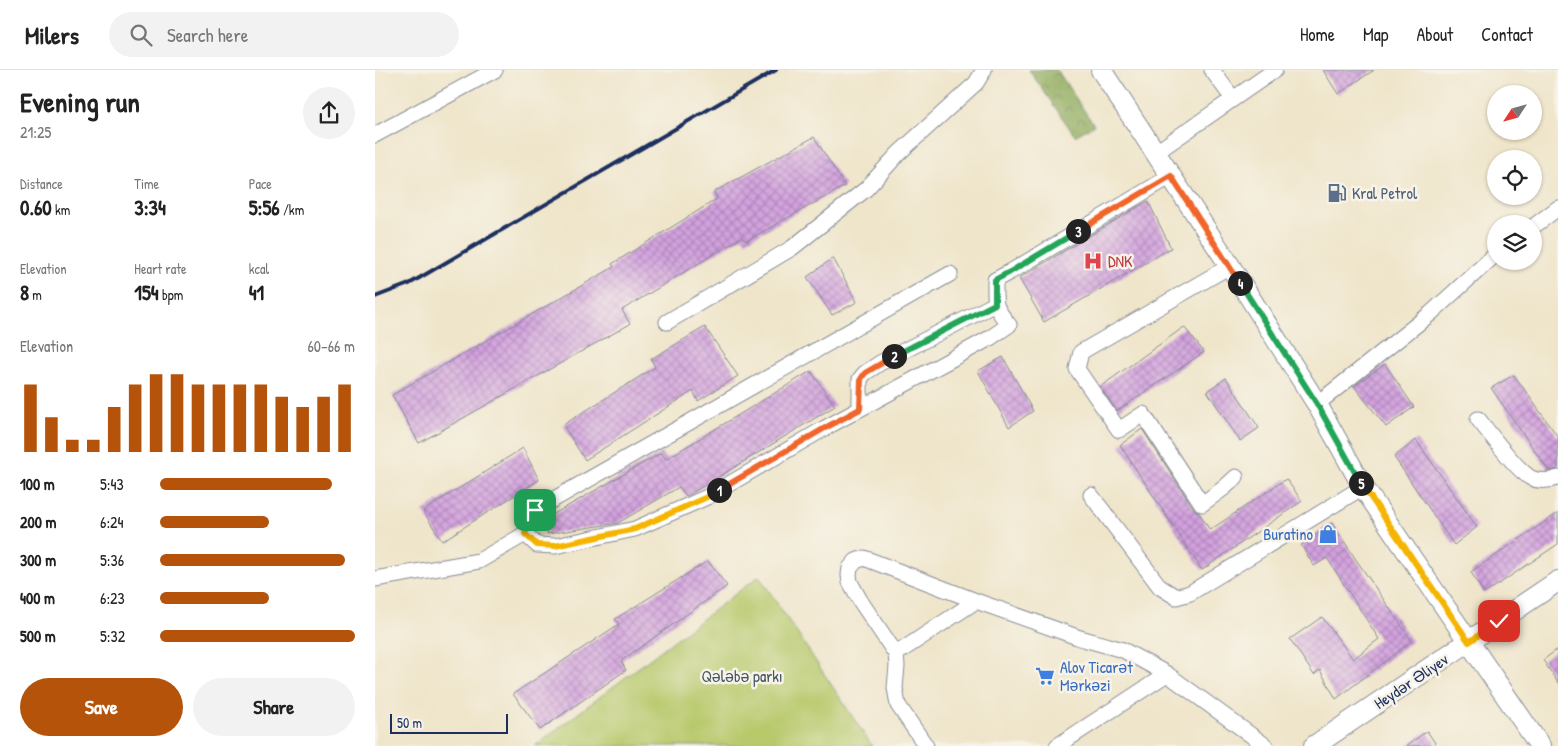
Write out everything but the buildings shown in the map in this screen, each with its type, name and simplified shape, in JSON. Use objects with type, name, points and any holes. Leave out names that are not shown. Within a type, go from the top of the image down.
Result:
[{"type":"main road","points":[[1101,70],[1230,266],[1317,404],[1363,487],[1540,746]]},
{"type":"main road","name":"Heydər Əliyev","points":[[1314,746],[1558,581]]},
{"type":"street","points":[[375,134],[495,70]]},
{"type":"street","points":[[667,322],[792,248],[866,189],[899,153],[976,83],[984,70]]},
{"type":"street","points":[[1212,70],[1233,99]]},
{"type":"street","points":[[1155,153],[1275,70]]},
{"type":"street","points":[[525,534],[537,545],[555,546],[635,529],[707,497],[825,428],[1009,326],[995,304],[995,280],[1171,176]]},
{"type":"street","points":[[1542,220],[1558,208]]},
{"type":"street","points":[[1317,404],[1430,314],[1487,262]]},
{"type":"street","points":[[1230,266],[1081,352],[1077,369],[1119,430],[1143,414],[1202,504],[1236,477]]},
{"type":"street","points":[[375,579],[479,560],[525,534],[535,510],[949,274]]},
{"type":"street","points":[[860,409],[861,379],[865,373],[995,304]]},
{"type":"street","points":[[1478,419],[1521,471],[1531,478],[1540,481],[1551,481],[1558,478]]},
{"type":"street","points":[[1091,495],[1160,587],[1177,597],[1190,593],[1363,487]]},
{"type":"street","points":[[926,746],[898,705],[895,688],[896,654],[850,582],[850,568],[856,561],[864,558],[1080,638],[1123,650],[1167,674],[1266,746]]},
{"type":"street","points":[[896,654],[976,601]]},
{"type":"street","points":[[1057,746],[1167,674]]},
{"type":"green space","points":[[1029,70],[1057,70],[1094,125],[1075,136]]},
{"type":"green space","name":"Qələbə parkı","points":[[759,576],[872,746],[535,746]]},
{"type":"railway","points":[[375,297],[409,284],[776,70]]},
{"type":"place","name":"Kral Petrol","points":[[1337,193]]},
{"type":"place","name":"DNK","points":[[1093,261]]},
{"type":"place","name":"Buratino","points":[[1328,534]]},
{"type":"place","name":"Alov Ticarət Mərkəzi","points":[[1045,676]]},
{"type":"route","points":[[535,510],[525,534],[537,545],[555,546],[635,529],[707,497],[860,409],[861,379],[865,373],[995,304],[995,280],[1171,176],[1317,404],[1363,487],[1469,642],[1499,621]]}]
